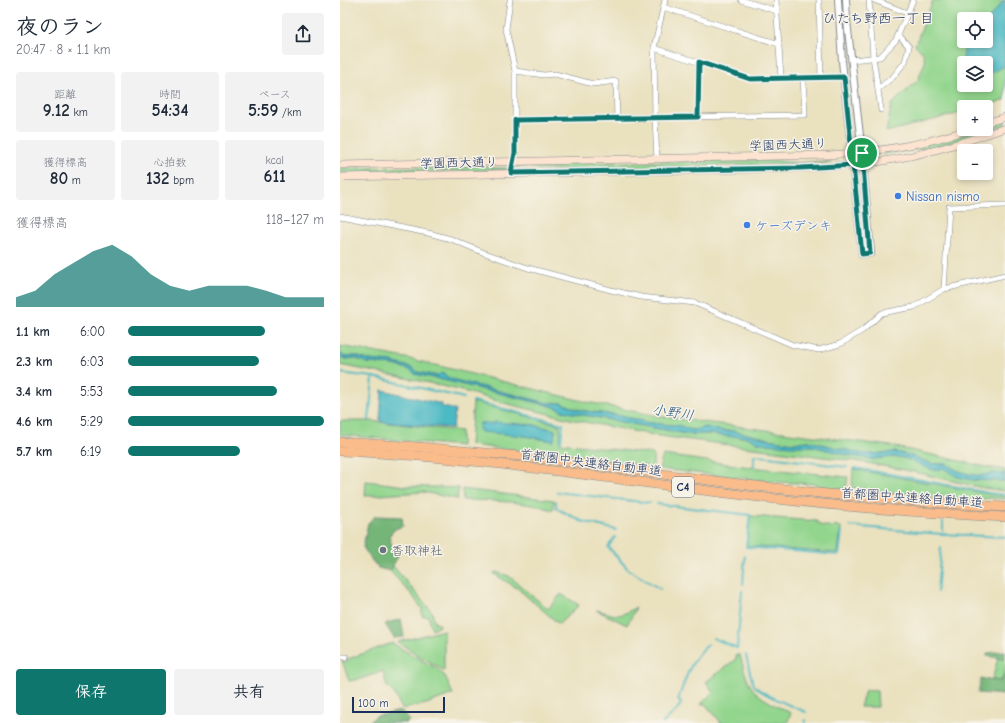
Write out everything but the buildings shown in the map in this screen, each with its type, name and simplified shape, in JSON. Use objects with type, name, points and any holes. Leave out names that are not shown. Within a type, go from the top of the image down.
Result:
[{"type":"highway","name":"首都圏中央連絡自動車道","points":[[340,442],[419,447],[530,457],[828,494],[931,503],[1005,507]]},
{"type":"highway","name":"首都圏中央連絡自動車道","points":[[340,451],[527,467],[777,499],[911,511],[1005,517]]},
{"type":"main road","points":[[993,121],[1005,117]]},
{"type":"main road","name":"学園西大通り","points":[[340,177],[801,168],[853,165],[884,161],[932,151],[971,140],[1005,128]]},
{"type":"main road","name":"学園西大通り","points":[[340,165],[789,157],[852,154],[877,151],[929,141],[957,133]]},
{"type":"street","points":[[510,0],[506,29],[515,71],[515,153],[511,173]]},
{"type":"street","points":[[657,159],[654,48],[665,0]]},
{"type":"street","points":[[741,0],[777,11]]},
{"type":"street","points":[[776,0],[781,78]]},
{"type":"street","points":[[819,0],[821,77]]},
{"type":"street","points":[[838,0],[844,77],[862,254],[870,253],[862,153],[846,0]]},
{"type":"street","points":[[869,0],[873,57],[881,110]]},
{"type":"street","points":[[874,0],[908,13]]},
{"type":"street","points":[[852,60],[880,57],[899,35],[913,0]]},
{"type":"street","points":[[663,6],[779,44]]},
{"type":"street","points":[[878,89],[894,77],[905,62],[909,47],[899,35]]},
{"type":"street","points":[[654,48],[750,79],[844,77]]},
{"type":"street","points":[[698,117],[699,62]]},
{"type":"street","points":[[515,71],[555,74],[593,84],[616,81],[616,119]]},
{"type":"street","points":[[515,120],[806,115],[803,78]]},
{"type":"street","points":[[944,289],[949,207],[1005,205]]},
{"type":"street","points":[[340,216],[428,233],[451,239],[482,252],[528,268],[611,290],[641,297],[695,303],[793,345],[819,350],[840,344],[863,330],[882,313],[914,306],[944,289],[1005,275]]},
{"type":"street","points":[[340,657],[346,657]]},
{"type":"green space","points":[[933,0],[1005,0],[1005,100],[993,104],[993,100],[957,100],[957,114],[886,132],[892,104],[918,80],[925,62],[923,53],[915,45]]},
{"type":"green space","points":[[1005,120],[1005,125],[993,129],[993,124]]},
{"type":"green space","points":[[957,136],[972,136],[930,148],[883,155],[883,153]]},
{"type":"green space","points":[[775,160],[798,163],[831,161],[831,163],[540,170],[527,166],[516,167],[520,164]]},
{"type":"green space","points":[[480,165],[508,169],[340,173],[340,168],[455,167]]},
{"type":"green space","points":[[340,346],[406,358],[587,402],[658,416],[891,446],[1005,470],[1005,474],[993,473],[980,476],[956,470],[947,464],[932,464],[912,456],[895,452],[863,454],[808,441],[794,443],[778,441],[733,431],[722,431],[705,427],[691,430],[681,426],[651,423],[621,416],[579,410],[562,403],[547,403],[451,379],[441,373],[438,376],[417,372],[413,368],[391,362],[368,360],[355,356],[345,357],[340,353]]},
{"type":"green space","points":[[340,356],[346,359],[354,358],[368,363],[394,365],[411,370],[415,374],[555,407],[563,411],[687,434],[711,434],[746,437],[758,442],[812,446],[852,456],[872,459],[894,457],[905,458],[945,468],[956,476],[973,480],[1005,481],[1005,491],[983,488],[905,470],[855,461],[659,436],[574,420],[504,403],[463,391],[340,365]]},
{"type":"green space","points":[[473,402],[560,425],[560,443],[653,454],[653,467],[470,445]],"holes":[[[480,423],[534,425],[555,430],[554,440],[525,436]]]},
{"type":"green space","points":[[340,421],[371,421],[461,431],[461,446],[340,435]]},
{"type":"green space","points":[[663,455],[750,467],[848,477],[846,489],[831,489],[814,484],[777,482],[659,469]]},
{"type":"green space","points":[[853,469],[1005,496],[1005,499],[990,498],[975,500],[897,494],[852,488]]},
{"type":"green space","points":[[366,481],[405,486],[459,488],[457,499],[423,492],[365,496]]},
{"type":"green space","points":[[462,489],[554,500],[553,510],[520,503],[463,500]]},
{"type":"green space","points":[[375,516],[402,517],[403,526],[395,529],[389,536],[392,546],[398,556],[390,571],[378,568],[363,547],[368,523]]},
{"type":"green space","points":[[750,516],[816,521],[822,526],[841,527],[838,553],[747,546]]},
{"type":"green space","points":[[393,566],[432,612],[435,623],[440,624],[440,626],[432,629],[428,616],[422,616],[422,609],[412,595],[390,571]]},
{"type":"green space","points":[[495,572],[509,576],[548,609],[561,594],[579,605],[559,624],[517,588],[494,574]]},
{"type":"green space","points":[[636,607],[627,625],[596,610],[621,615]]},
{"type":"green space","points":[[401,619],[404,637],[394,638],[385,624]]},
{"type":"green space","points":[[444,630],[444,671],[398,642]]},
{"type":"green space","points":[[392,643],[436,668],[445,676],[453,694],[426,704],[402,709],[394,693],[387,687],[383,671],[361,679],[349,681],[342,660],[346,662],[348,659]]},
{"type":"green space","points":[[1005,651],[1005,659],[987,656],[987,653]]},
{"type":"green space","points":[[736,655],[740,655],[750,685],[757,694],[791,713],[787,723],[720,723],[720,721],[705,704],[701,704],[713,692],[706,682],[736,659]]},
{"type":"green space","points":[[998,658],[1005,659],[1005,672],[1002,681],[992,680]]},
{"type":"green space","points":[[1005,672],[1005,695],[978,693],[981,679],[1001,681]]},
{"type":"green space","points":[[865,690],[877,691],[878,707],[860,707]]},
{"type":"green space","points":[[401,711],[409,720],[407,723],[369,722],[376,716]]},
{"type":"water","points":[[1005,0],[1005,66],[993,72],[993,56],[963,56],[964,48],[993,48],[993,13]]},
{"type":"water","points":[[340,353],[345,357],[355,356],[368,360],[391,362],[413,368],[417,372],[438,376],[441,373],[451,379],[547,403],[562,403],[579,410],[621,416],[651,423],[681,426],[691,430],[705,427],[722,431],[733,431],[778,441],[794,443],[808,441],[863,454],[895,452],[912,456],[932,464],[946,464],[956,470],[968,474],[980,476],[993,473],[1005,474],[1005,481],[962,478],[942,468],[939,470],[934,470],[905,458],[894,457],[872,459],[852,456],[812,446],[767,444],[746,437],[711,434],[687,434],[563,411],[555,407],[523,399],[415,374],[411,370],[394,365],[368,363],[354,358],[346,359],[340,356]]},
{"type":"water","points":[[382,390],[442,404],[441,406],[455,410],[453,427],[381,422]]},
{"type":"water","points":[[494,422],[534,425],[555,430],[554,440],[481,432],[479,429],[480,423],[494,424]]},
{"type":"waterway","points":[[340,373],[373,377],[464,398]]},
{"type":"waterway","points":[[369,420],[373,377]]},
{"type":"waterway","points":[[473,401],[563,424],[561,441]]},
{"type":"waterway","points":[[754,467],[754,455],[847,467]]},
{"type":"waterway","points":[[855,468],[1005,495]]},
{"type":"waterway","points":[[557,492],[650,503]]},
{"type":"waterway","points":[[556,501],[556,508],[581,521],[616,530]]},
{"type":"waterway","points":[[657,504],[750,515],[746,547],[839,555],[842,530]]},
{"type":"waterway","points":[[943,522],[943,531]]},
{"type":"waterway","points":[[849,526],[942,534],[1005,537]]},
{"type":"waterway","points":[[615,537],[608,547],[629,570],[660,589]]},
{"type":"waterway","points":[[937,592],[941,547]]},
{"type":"waterway","points":[[743,584],[745,556]]},
{"type":"waterway","points":[[713,638],[737,648],[742,591]]},
{"type":"waterway","points":[[663,723],[680,706],[681,703],[678,700],[689,670],[697,656],[708,645]]},
{"type":"waterway","points":[[746,655],[749,670],[754,685],[757,688],[778,700],[806,712]]},
{"type":"place","name":"Nissan nismo","points":[[898,196]]},
{"type":"place","name":"ケーズデンキ","points":[[747,225]]},
{"type":"place","name":"香取神社","points":[[383,550]]},
{"type":"district","name":"ひたち野西一丁目","points":[[878,18]]},
{"type":"route","points":[[699,62],[750,79],[844,77],[852,154],[862,153],[870,253],[862,254],[853,165],[801,168],[511,173],[515,153],[515,120],[698,117],[699,62]]},
{"type":"water label","name":"小野川","points":[[673,412]]}]
